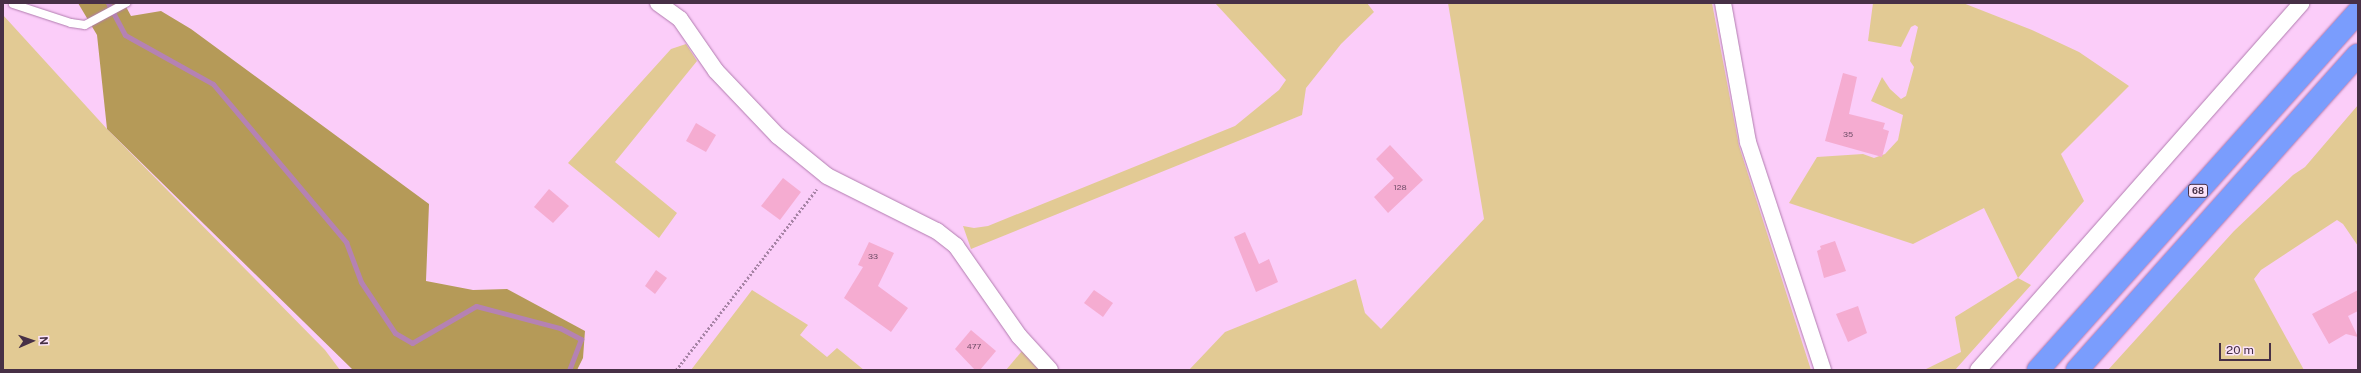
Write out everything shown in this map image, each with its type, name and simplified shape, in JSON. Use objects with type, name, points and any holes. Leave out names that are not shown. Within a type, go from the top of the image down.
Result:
[{"type":"highway","name":"68","points":[[2038,370],[2358,12]]},
{"type":"highway","points":[[2077,370],[2358,55]]},
{"type":"street","points":[[658,3],[680,19],[716,71],[773,130],[827,176],[937,231],[956,246],[1019,336],[1050,370]]},
{"type":"street","points":[[1723,3],[1748,142],[1823,370]]},
{"type":"street","points":[[1978,370],[2301,3]]},
{"type":"lane","points":[[13,4],[70,23],[85,25],[125,5]]},
{"type":"path","points":[[676,370],[827,176]]},
{"type":"shaded area","points":[[78,3],[124,3],[131,16],[161,11],[191,29],[429,204],[426,281],[473,290],[507,289],[585,331],[583,358],[577,370],[353,370],[107,129],[97,35]]},
{"type":"shaded area","points":[[1215,3],[1367,3],[1374,12],[1341,44],[1306,88],[1302,115],[971,249],[963,226],[974,228],[988,226],[1235,126],[1279,90],[1286,80]]},
{"type":"shaded area","points":[[1448,3],[1712,3],[1739,146],[1811,370],[1189,370],[1225,332],[1356,279],[1365,313],[1381,329],[1484,219]]},
{"type":"shaded area","points":[[1873,3],[1963,3],[2032,30],[2079,52],[2129,86],[2061,154],[2084,201],[2018,278],[1984,208],[1913,244],[1789,203],[1817,157],[1863,154],[1874,158],[1885,154],[1898,140],[1903,115],[1871,101],[1882,77],[1890,89],[1901,99],[1906,96],[1914,67],[1910,61],[1918,27],[1915,25],[1911,27],[1901,47],[1868,41]]},
{"type":"shaded area","points":[[3,15],[107,129],[325,350],[340,370],[3,370]]},
{"type":"shaded area","points":[[686,44],[697,61],[615,162],[677,213],[659,238],[568,163],[671,49]]},
{"type":"shaded area","points":[[2358,105],[2358,246],[2343,224],[2337,220],[2261,270],[2254,279],[2304,370],[2108,370],[2234,231],[2293,175],[2305,167]]},
{"type":"shaded area","points":[[2018,278],[2031,285],[1955,370],[1924,370],[1961,352],[1955,317]]},
{"type":"shaded area","points":[[752,290],[808,325],[800,335],[827,357],[837,348],[864,370],[691,370]]},
{"type":"shaded area","points":[[1022,351],[1041,370],[1006,370]]},
{"type":"building","points":[[1843,73],[1857,77],[1849,114],[1885,123],[1883,129],[1889,131],[1882,157],[1825,141]]},
{"type":"building","points":[[696,123],[716,135],[706,152],[686,141]]},
{"type":"building","points":[[1390,145],[1423,180],[1388,213],[1374,197],[1394,178],[1376,159]]},
{"type":"building","points":[[783,178],[801,192],[780,220],[761,206]]},
{"type":"building","points":[[549,189],[569,206],[553,223],[534,207]]},
{"type":"building","points":[[1245,232],[1259,264],[1269,259],[1278,282],[1256,292],[1234,237]]},
{"type":"building","points":[[1835,241],[1846,271],[1824,278],[1817,251],[1821,249],[1820,246]]},
{"type":"building","points":[[869,242],[894,253],[878,286],[908,308],[891,332],[844,298],[863,267],[858,265]]},
{"type":"building","points":[[656,270],[667,278],[655,294],[645,286]]},
{"type":"building","points":[[1094,290],[1113,303],[1103,317],[1084,303]]},
{"type":"building","points":[[2358,290],[2358,311],[2348,316],[2358,337],[2346,334],[2329,344],[2312,314]]},
{"type":"building","points":[[1858,306],[1867,333],[1848,342],[1836,314]]},
{"type":"building","points":[[971,330],[996,351],[980,370],[975,370],[955,349]]},
{"type":"waterway","points":[[108,3],[125,35],[213,84],[346,242],[361,282],[395,333],[412,343],[476,306],[560,328],[581,339],[569,370]]}]
